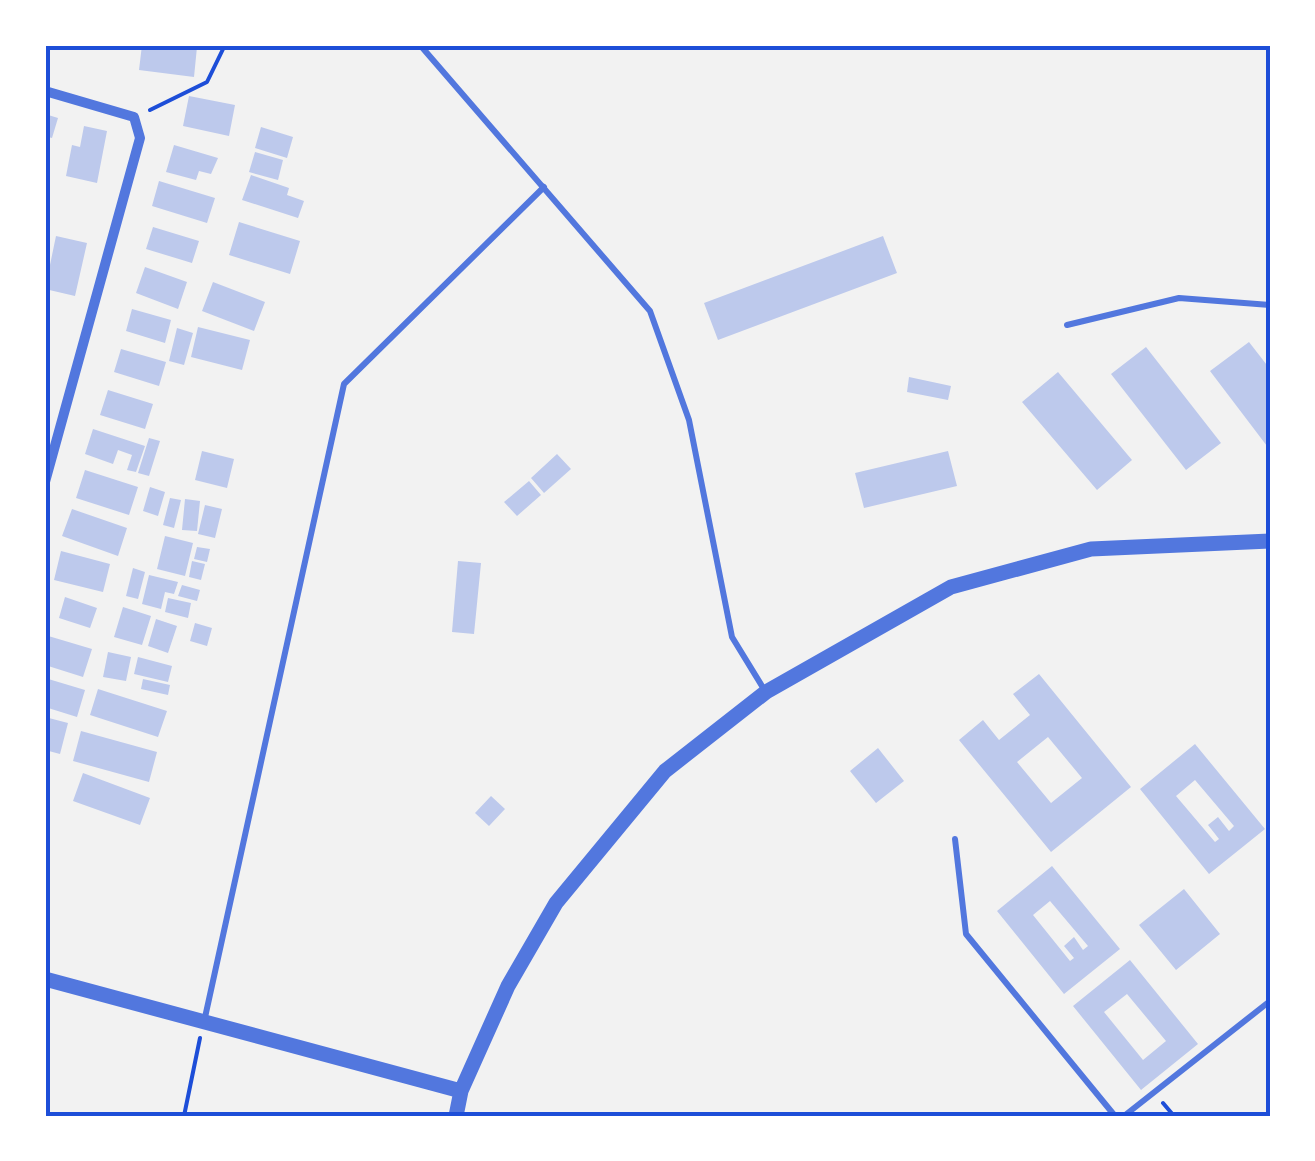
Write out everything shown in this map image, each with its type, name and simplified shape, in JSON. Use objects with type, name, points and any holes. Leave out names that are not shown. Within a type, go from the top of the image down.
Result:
[{"type":"street","points":[[45,91],[134,117],[140,138],[45,482]]},
{"type":"street","points":[[456,1116],[460,1091],[508,986],[556,903],[665,771],[766,692],[951,587],[1091,549],[1270,541]]},
{"type":"street","points":[[45,979],[460,1091]]},
{"type":"lane","points":[[420,45],[650,312],[689,420],[732,636],[766,692]]},
{"type":"lane","points":[[204,1024],[344,384],[544,188]]},
{"type":"lane","points":[[1067,325],[1179,298],[1270,305]]},
{"type":"lane","points":[[955,839],[966,934],[1115,1116]]},
{"type":"lane","points":[[1124,1116],[1270,1001]]},
{"type":"path","points":[[134,117],[207,82],[225,45]]},
{"type":"path","points":[[184,1116],[204,1024]]},
{"type":"building","points":[[142,45],[197,47],[194,77],[139,70]]},
{"type":"building","points":[[189,96],[235,105],[229,136],[183,126]]},
{"type":"building","points":[[45,114],[58,118],[52,138],[45,136]]},
{"type":"building","points":[[84,126],[107,131],[97,183],[66,176],[72,145],[80,147]]},
{"type":"building","points":[[261,127],[293,137],[287,158],[255,148]]},
{"type":"building","points":[[174,145],[218,158],[211,174],[199,171],[196,180],[166,172]]},
{"type":"building","points":[[255,152],[283,160],[278,180],[249,172]]},
{"type":"building","points":[[251,175],[289,188],[287,195],[304,201],[298,218],[242,200]]},
{"type":"building","points":[[159,181],[215,198],[207,223],[152,206]]},
{"type":"building","points":[[239,222],[300,241],[290,274],[229,255]]},
{"type":"building","points":[[153,227],[199,241],[192,263],[146,249]]},
{"type":"building","points":[[56,236],[87,243],[75,296],[45,289]]},
{"type":"building","points":[[883,236],[897,273],[718,340],[704,303]]},
{"type":"building","points":[[145,267],[187,282],[178,309],[136,293]]},
{"type":"building","points":[[213,282],[265,302],[254,331],[202,311]]},
{"type":"building","points":[[132,309],[171,320],[165,343],[126,331]]},
{"type":"building","points":[[198,327],[250,340],[242,370],[191,357]]},
{"type":"building","points":[[177,328],[193,333],[184,365],[169,361]]},
{"type":"building","points":[[1249,342],[1270,369],[1270,450],[1210,371]]},
{"type":"building","points":[[1146,347],[1221,443],[1186,470],[1111,374]]},
{"type":"building","points":[[121,349],[166,362],[159,386],[114,372]]},
{"type":"building","points":[[1058,372],[1132,460],[1097,490],[1022,402]]},
{"type":"building","points":[[909,377],[951,386],[948,400],[907,392]]},
{"type":"building","points":[[108,390],[153,404],[145,429],[100,415]]},
{"type":"building","points":[[93,429],[145,446],[136,472],[127,470],[132,455],[118,450],[113,464],[85,454]]},
{"type":"building","points":[[149,438],[160,441],[149,476],[138,473]]},
{"type":"building","points":[[202,451],[234,459],[227,488],[195,480]]},
{"type":"building","points":[[948,451],[957,486],[864,508],[855,473]]},
{"type":"building","points":[[557,454],[571,469],[544,493],[531,478]]},
{"type":"building","points":[[85,470],[138,487],[129,515],[76,498]]},
{"type":"building","points":[[529,481],[541,495],[517,516],[504,502]]},
{"type":"building","points":[[150,487],[165,492],[158,516],[143,511]]},
{"type":"building","points":[[170,498],[181,500],[174,528],[163,525]]},
{"type":"building","points":[[185,499],[200,501],[197,531],[182,530]]},
{"type":"building","points":[[205,505],[222,509],[215,538],[198,534]]},
{"type":"building","points":[[72,509],[127,528],[118,556],[62,536]]},
{"type":"building","points":[[165,536],[193,543],[185,576],[157,569]]},
{"type":"building","points":[[197,547],[210,549],[207,562],[194,559]]},
{"type":"building","points":[[61,551],[110,564],[103,592],[54,580]]},
{"type":"building","points":[[192,561],[205,564],[201,580],[189,577]]},
{"type":"building","points":[[458,561],[481,563],[474,634],[452,632]]},
{"type":"building","points":[[133,568],[145,572],[138,599],[126,596]]},
{"type":"building","points":[[149,575],[178,582],[174,594],[165,592],[161,609],[142,604]]},
{"type":"building","points":[[182,585],[200,590],[197,601],[178,596]]},
{"type":"building","points":[[65,597],[97,608],[90,628],[59,618]]},
{"type":"building","points":[[168,598],[191,603],[188,618],[165,612]]},
{"type":"building","points":[[123,607],[151,616],[142,645],[114,637]]},
{"type":"building","points":[[156,619],[177,626],[168,653],[148,646]]},
{"type":"building","points":[[195,623],[212,628],[207,646],[190,641]]},
{"type":"building","points":[[45,635],[92,649],[83,677],[45,665]]},
{"type":"building","points":[[108,652],[131,657],[126,681],[103,677]]},
{"type":"building","points":[[138,657],[172,666],[168,682],[134,674]]},
{"type":"building","points":[[1039,674],[1131,787],[1051,852],[959,740],[983,720],[999,740],[1030,715],[1013,694]],"holes":[[[1048,737],[1082,778],[1051,803],[1017,762]]]},
{"type":"building","points":[[45,678],[85,690],[77,717],[45,707]]},
{"type":"building","points":[[143,679],[170,685],[168,695],[141,689]]},
{"type":"building","points":[[98,689],[167,711],[158,737],[90,715]]},
{"type":"building","points":[[45,717],[68,723],[60,754],[45,750]]},
{"type":"building","points":[[81,731],[157,752],[149,782],[73,761]]},
{"type":"building","points":[[1195,744],[1265,829],[1209,874],[1140,789]],"holes":[[[1195,780],[1234,826],[1229,831],[1218,817],[1208,825],[1219,839],[1215,842],[1176,796]]]},
{"type":"building","points":[[878,748],[904,781],[876,803],[850,771]]},
{"type":"building","points":[[83,773],[150,798],[140,825],[73,801]]},
{"type":"building","points":[[491,796],[505,809],[489,826],[475,813]]},
{"type":"building","points":[[1052,866],[1120,949],[1064,994],[997,911]],"holes":[[[1050,901],[1088,946],[1083,950],[1074,937],[1064,946],[1074,958],[1070,961],[1033,915]]]},
{"type":"building","points":[[1184,889],[1220,934],[1176,970],[1139,925]]},
{"type":"building","points":[[1130,960],[1198,1044],[1141,1090],[1073,1006]],"holes":[[[1127,994],[1166,1041],[1143,1060],[1104,1012]]]}]
